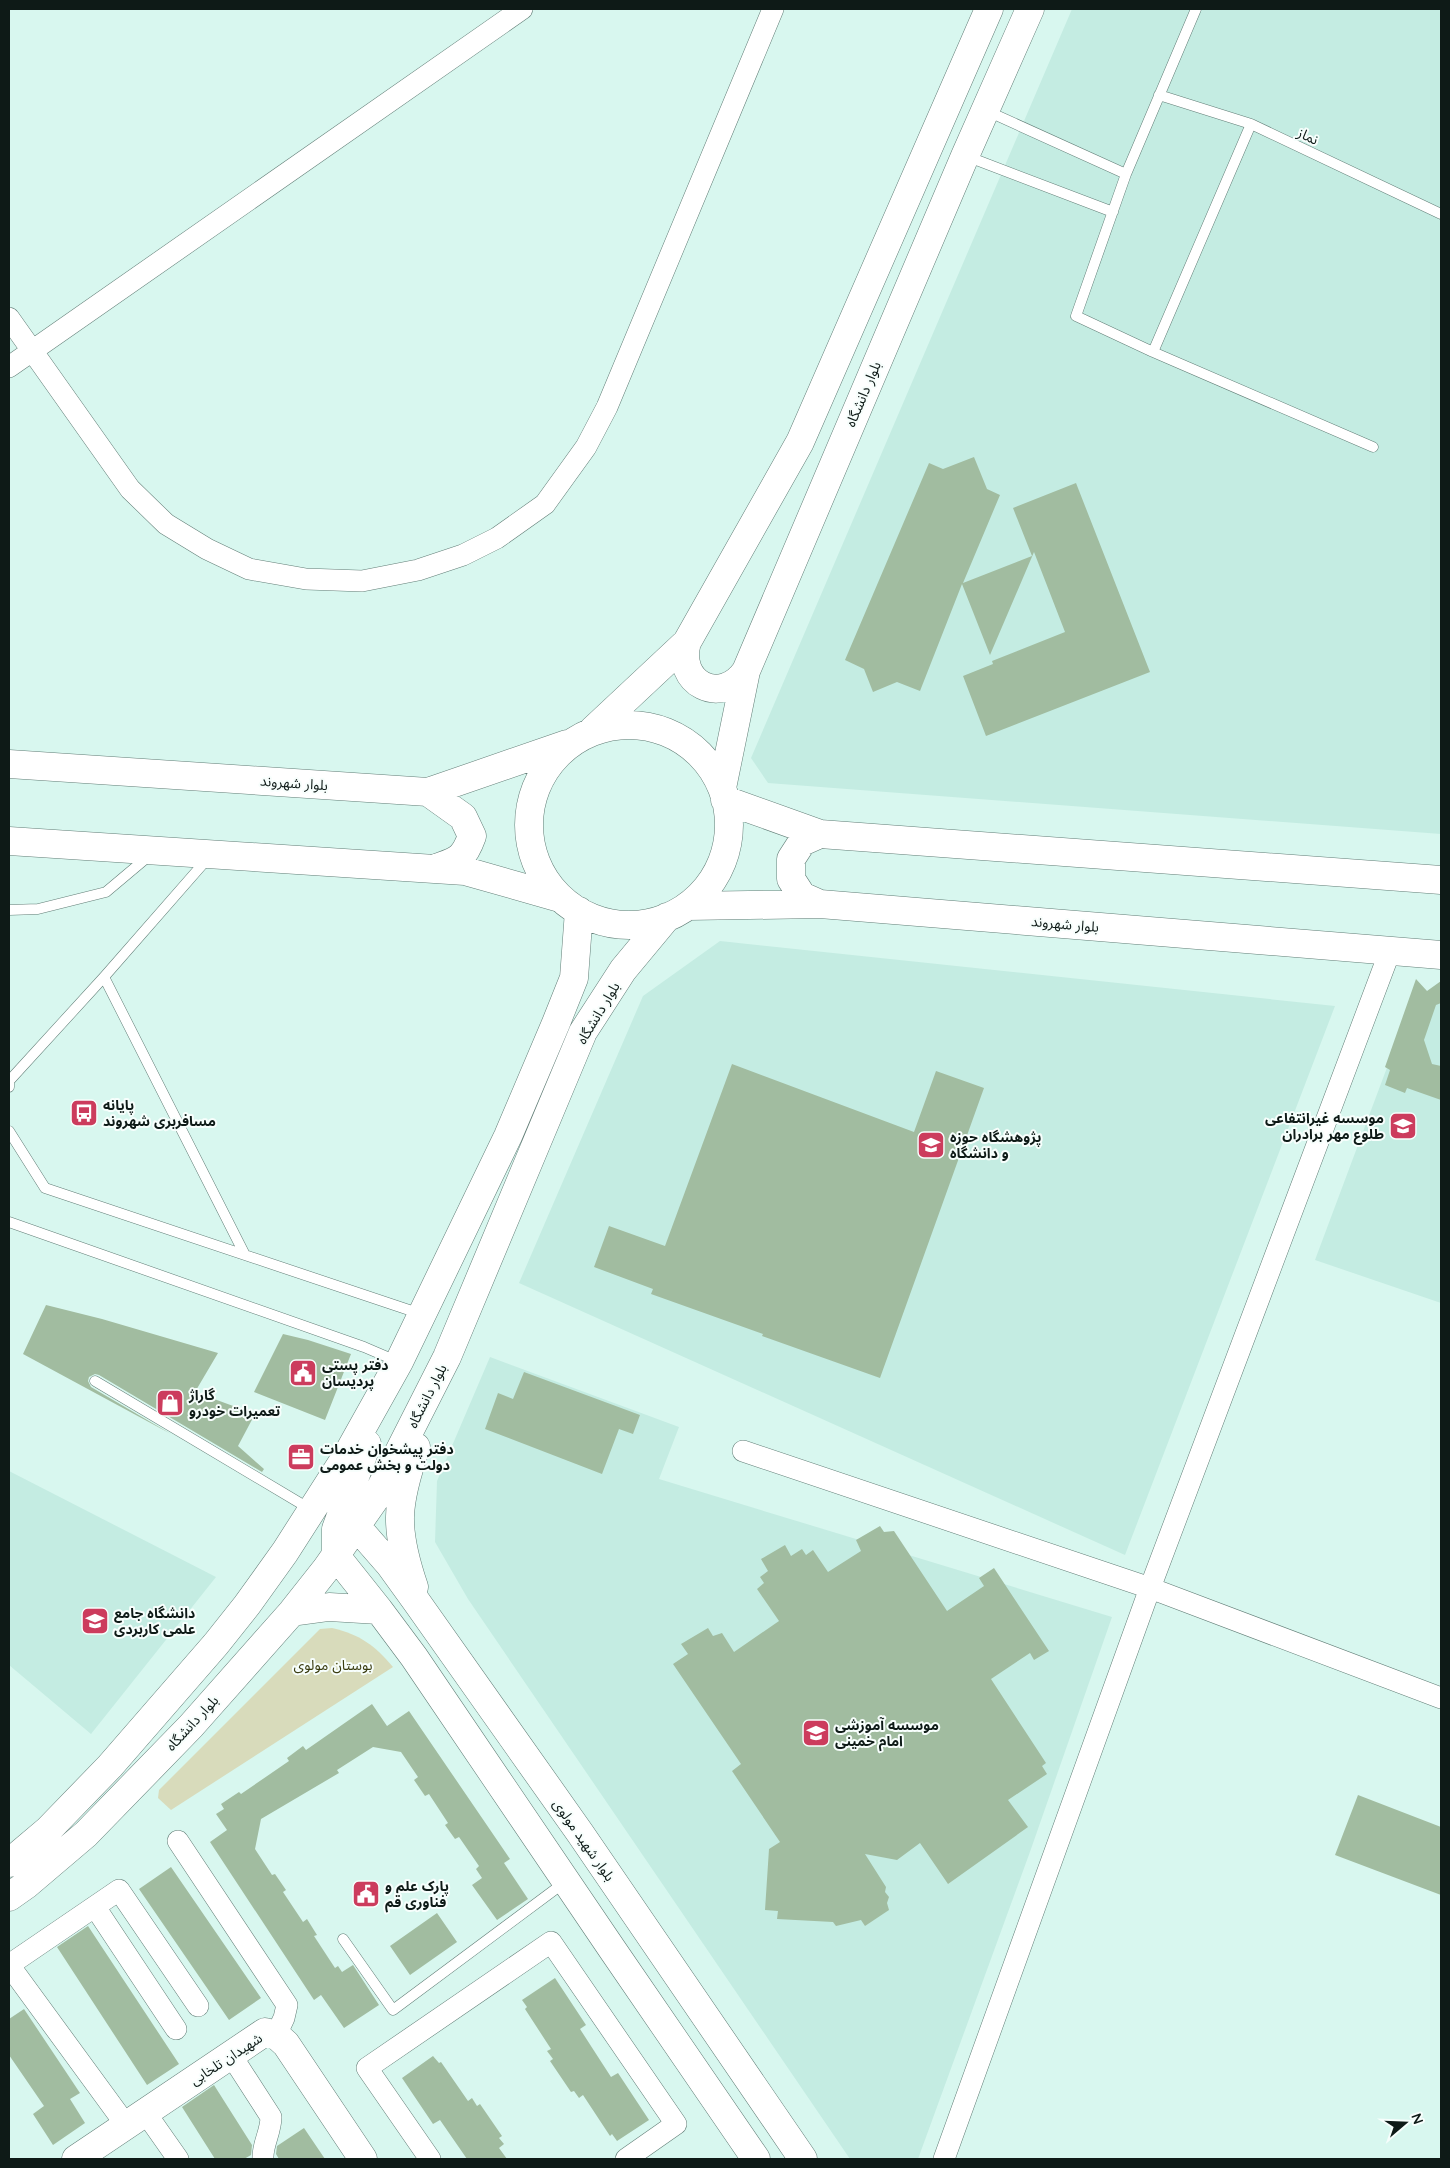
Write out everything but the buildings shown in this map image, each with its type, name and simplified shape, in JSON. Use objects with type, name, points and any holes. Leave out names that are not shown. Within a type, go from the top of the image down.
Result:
[{"type":"main road","points":[[9,1863],[48,1830],[110,1766],[247,1605],[285,1552],[311,1509],[348,1455],[400,1362],[508,1136],[574,978],[570,905],[544,878],[533,855],[529,830],[531,805],[539,781],[552,760],[582,736],[687,642],[800,442],[989,9]]},
{"type":"main road","name":"بلوار دانشگاه","points":[[9,1897],[86,1834],[191,1726],[292,1612],[336,1556],[346,1528],[375,1499],[447,1356],[583,1032],[624,970],[677,912],[704,891],[716,873],[725,853],[729,832],[724,794],[746,671],[965,156],[1030,9]]},
{"type":"main road","points":[[687,642],[684,662],[693,679],[701,685],[718,689],[726,687],[741,678],[746,671]]},
{"type":"main road","name":"بلوار شهروند","points":[[9,764],[428,792],[582,736],[618,725],[644,725],[669,733],[692,746],[709,765],[724,794]]},
{"type":"main road","points":[[428,792],[463,817],[472,836],[466,853],[456,861],[434,869]]},
{"type":"main road","points":[[724,794],[820,834],[1441,880]]},
{"type":"main road","points":[[820,834],[802,842],[791,859],[791,879],[802,896],[820,904]]},
{"type":"main road","points":[[9,841],[465,871],[570,905],[600,920],[622,925],[645,924],[677,912]]},
{"type":"main road","name":"بلوار شهروند","points":[[677,912],[820,904],[1441,956]]},
{"type":"main road","points":[[416,1601],[406,1568],[399,1519],[406,1474],[447,1356]]},
{"type":"main road","points":[[247,1605],[271,1593],[312,1545],[346,1528],[343,1507],[362,1461],[380,1396]]},
{"type":"main road","name":"بلوار شهید مولوی","points":[[346,1528],[390,1566],[416,1601],[735,2057],[803,2159]]},
{"type":"main road","points":[[336,1556],[414,1657],[756,2159]]},
{"type":"main road","points":[[373,1602],[367,1584],[371,1574],[380,1568],[390,1566]]},
{"type":"main road","points":[[292,1612],[373,1602]]},
{"type":"main road","name":"شهیدان تلخابی","points":[[76,2159],[265,2032],[276,2035],[286,2044],[363,2159]]},
{"type":"street","points":[[9,367],[522,9]]},
{"type":"street","points":[[9,318],[130,489],[166,524],[207,549],[249,569],[306,579],[362,581],[418,570],[463,555],[497,538],[545,504],[586,447],[607,407],[773,9]]},
{"type":"street","points":[[944,2159],[1150,1588],[1390,951]]},
{"type":"street","points":[[743,1451],[1150,1588],[1441,1698]]},
{"type":"street","points":[[178,1841],[287,2005],[284,2018],[276,2035]]},
{"type":"street","points":[[178,2159],[136,2119],[9,1965],[119,1890],[198,2006]]},
{"type":"street","points":[[95,1907],[176,2029]]},
{"type":"street","points":[[430,2159],[367,2068],[551,1942],[676,2124],[626,2159]]},
{"type":"street","points":[[231,2055],[271,2117],[271,2129],[262,2159]]},
{"type":"lane","points":[[1196,9],[1126,174],[1076,316],[1153,352],[1373,447]]},
{"type":"lane","name":"نماز","points":[[1159,95],[1251,124],[1441,214]]},
{"type":"lane","points":[[986,111],[1126,174]]},
{"type":"lane","points":[[1153,352],[1251,124]]},
{"type":"lane","points":[[965,156],[1113,212]]},
{"type":"lane","points":[[9,910],[38,909],[106,892],[156,851]]},
{"type":"lane","points":[[9,1087],[9,1080],[104,977],[212,854]]},
{"type":"lane","points":[[104,977],[246,1256]]},
{"type":"lane","points":[[9,1131],[45,1188],[422,1315]]},
{"type":"lane","points":[[9,1222],[364,1347],[400,1362]]},
{"type":"lane","points":[[95,1381],[311,1509]]},
{"type":"lane","points":[[343,1940],[393,2010],[566,1881]]},
{"type":"shaded area","points":[[1072,9],[1441,9],[1441,834],[768,783],[751,758]]},
{"type":"shaded area","name":"پژوهشگاه حوزه و دانشگاه","points":[[720,941],[1335,1006],[1125,1555],[519,1283],[643,996]]},
{"type":"shaded area","name":"موسسه غیرانتفاعی طلوع مهر برادران","points":[[1416,990],[1441,992],[1441,1303],[1315,1260]]},
{"type":"shaded area","name":"موسسه آموزشی امام خمینی","points":[[490,1357],[679,1427],[659,1479],[1112,1617],[1031,1849],[918,2159],[850,2159],[468,1599],[435,1542],[437,1481]]},
{"type":"shaded area","name":"دانشگاه جامع علمی کاربردی","points":[[9,1471],[216,1577],[91,1734],[9,1665]]},
{"type":"green space","name":"بوستان مولوی","points":[[332,1628],[351,1634],[366,1642],[393,1667],[171,1810],[158,1798],[159,1790],[320,1629]]},
{"type":"place","name":"پایانه مسافربری شهروند","points":[[84,1113]]},
{"type":"place","name":"موسسه غیرانتفاعی طلوع مهر برادران","points":[[1403,1126]]},
{"type":"place","name":"پژوهشگاه حوزه و دانشگاه","points":[[931,1145]]},
{"type":"place","name":"دفتر پستی پردیسان","points":[[303,1373]]},
{"type":"place","name":"گاراژ تعمیرات خودرو","points":[[170,1403]]},
{"type":"place","name":"دفتر پیشخوان خدمات دولت و بخش عمومی","points":[[301,1457]]},
{"type":"place","name":"دانشگاه جامع علمی کاربردی","points":[[95,1621]]},
{"type":"place","name":"موسسه آموزشی امام خمینی","points":[[816,1733]]},
{"type":"place","name":"پارک علم و فناوری قم","points":[[366,1894]]}]
